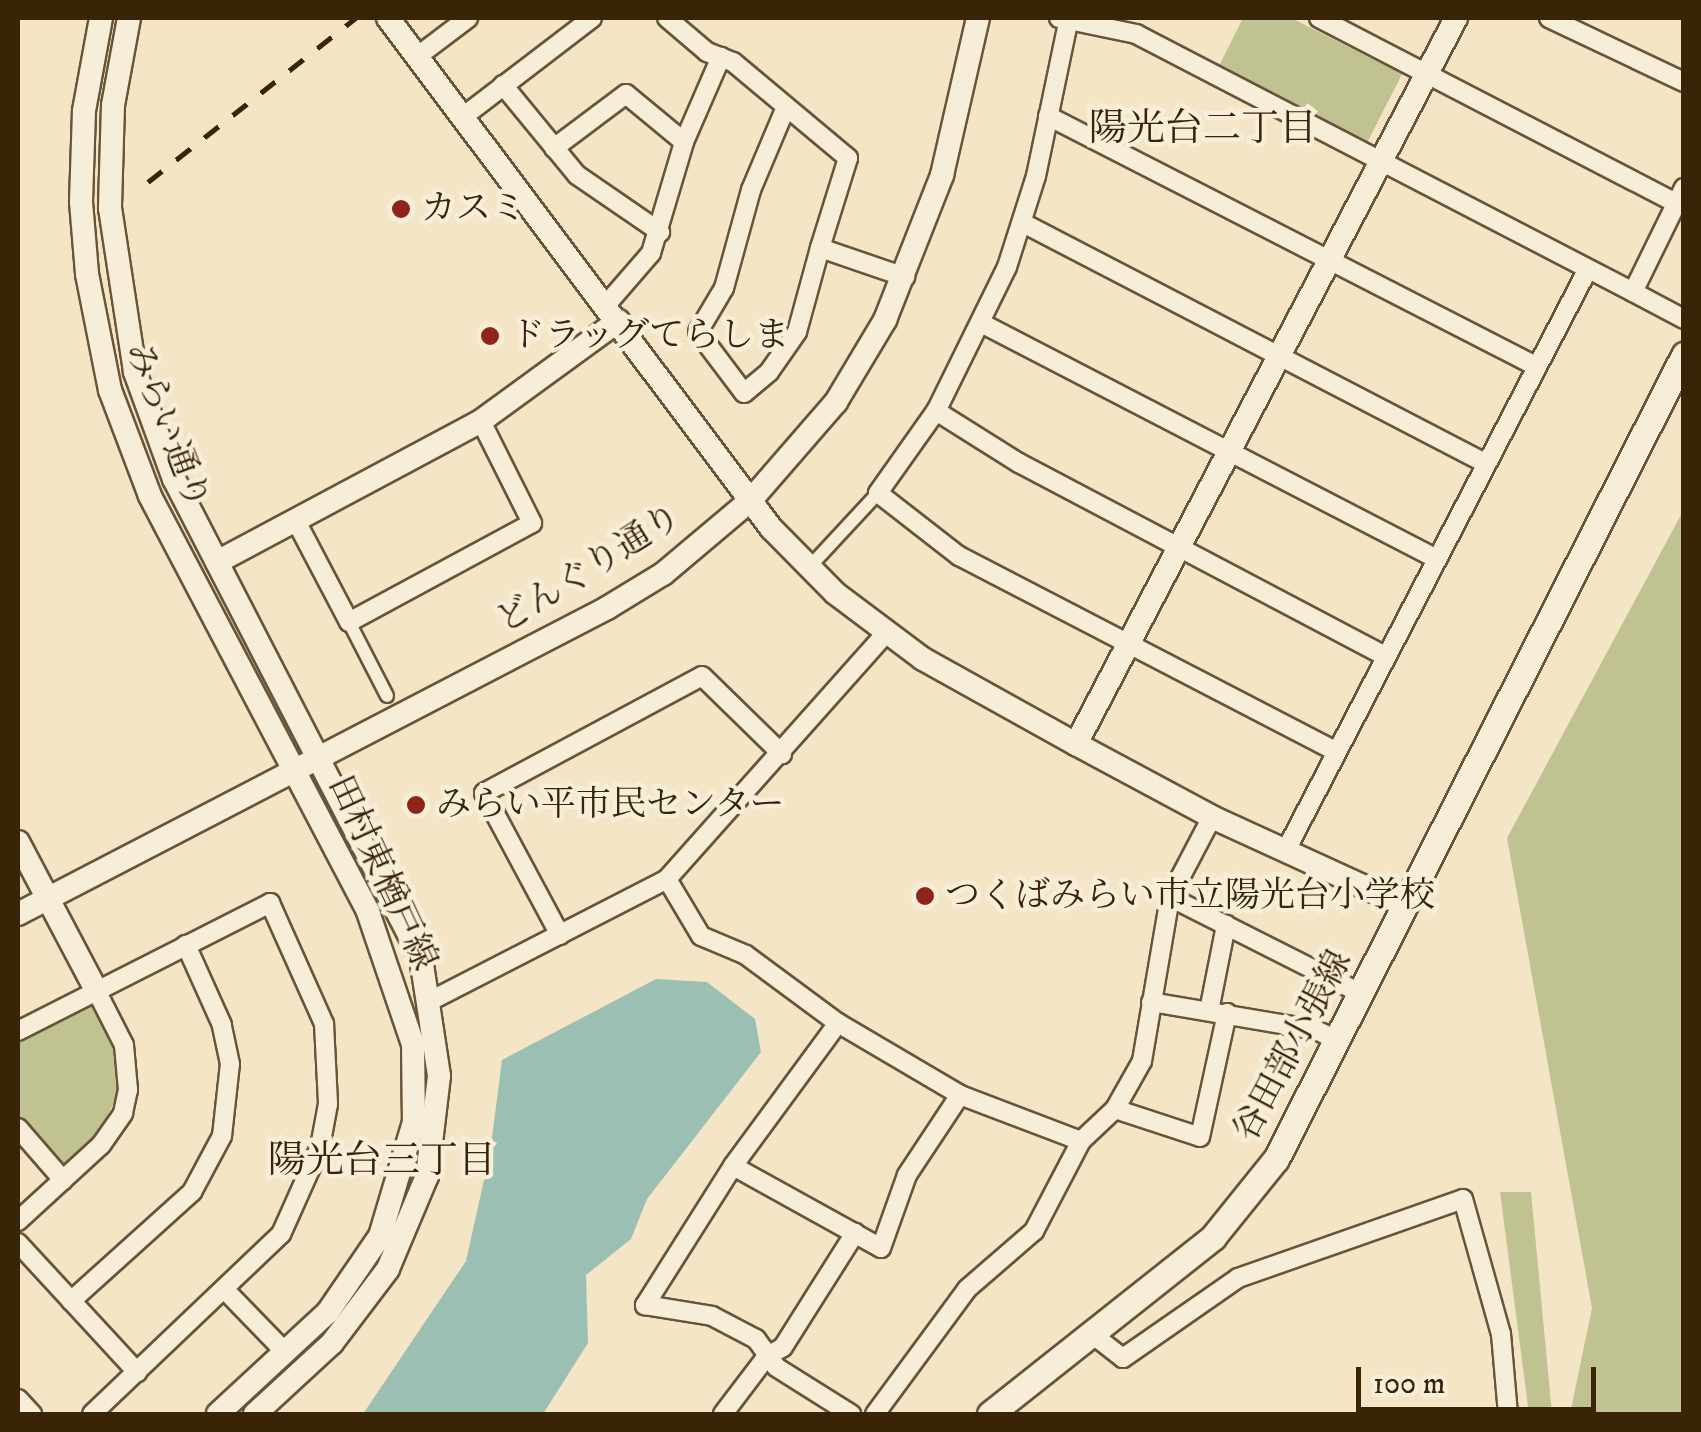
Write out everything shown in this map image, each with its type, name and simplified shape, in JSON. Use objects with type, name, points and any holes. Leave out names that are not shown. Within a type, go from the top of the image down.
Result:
[{"type":"main road","name":"谷田部小張線","points":[[990,1414],[1212,1236],[1251,1196],[1339,1041],[1404,905],[1684,355]]},
{"type":"street","name":"みらい通り","points":[[100,18],[84,111],[81,202],[104,371],[150,496],[295,772]]},
{"type":"street","name":"みらい通り","points":[[129,18],[116,75],[110,164],[123,316],[153,426],[217,562],[320,760]]},
{"type":"street","points":[[388,18],[750,500],[809,569],[885,634],[1076,744],[1212,817],[1404,905]]},
{"type":"street","points":[[418,56],[468,18]]},
{"type":"street","points":[[464,116],[592,18]]},
{"type":"street","points":[[667,18],[786,107],[848,158],[797,332],[769,372],[744,393],[698,332],[724,288],[751,190],[786,107]]},
{"type":"street","name":"どんぐり通り","points":[[18,914],[607,608],[663,574],[750,500],[836,402],[905,277],[942,175],[978,18]]},
{"type":"street","points":[[816,560],[878,492],[936,411],[983,324],[1023,222],[1066,18],[1136,34],[1684,319]]},
{"type":"street","points":[[1318,18],[1680,195],[1633,292]]},
{"type":"street","points":[[1076,744],[1456,18]]},
{"type":"street","points":[[1549,18],[1684,82]]},
{"type":"street","points":[[217,562],[481,420],[612,313],[660,232],[684,142],[722,58]]},
{"type":"street","points":[[503,86],[554,148],[612,204],[660,232]]},
{"type":"street","points":[[554,148],[626,94],[684,142]]},
{"type":"street","points":[[1048,116],[1536,366]]},
{"type":"street","points":[[1023,222],[1486,463]]},
{"type":"street","points":[[820,248],[905,277]]},
{"type":"street","points":[[1285,852],[1588,269]]},
{"type":"street","points":[[983,324],[1435,558]]},
{"type":"street","points":[[936,411],[1178,549],[1385,656]]},
{"type":"street","points":[[349,622],[532,523],[481,420]]},
{"type":"street","points":[[878,492],[959,556],[1335,751]]},
{"type":"street","points":[[296,522],[387,696]]},
{"type":"street","points":[[430,1001],[667,878],[782,754],[885,634]]},
{"type":"street","points":[[560,935],[484,794],[702,676],[782,754]]},
{"type":"street","name":"田村東楢戸線","points":[[255,1414],[364,1305],[413,1218],[436,1126],[439,1076],[430,1001],[398,908],[320,760]]},
{"type":"street","name":"田村東楢戸線","points":[[218,1414],[328,1312],[380,1236],[405,1166],[415,1086],[413,1044],[386,952],[295,772]]},
{"type":"street","points":[[875,1414],[968,1289],[1034,1231],[1080,1141],[1116,1109],[1142,1060],[1170,897],[1212,817]]},
{"type":"street","points":[[18,842],[124,1045],[128,1090],[111,1132],[18,1221]]},
{"type":"street","points":[[667,878],[701,936],[746,955],[838,1024],[960,1096],[1080,1141]]},
{"type":"street","points":[[1170,897],[1362,994]]},
{"type":"street","points":[[18,1031],[95,988],[270,903],[324,1024],[328,1104],[305,1192],[281,1234],[92,1414]]},
{"type":"street","points":[[1116,1109],[1200,1137],[1226,925]]},
{"type":"street","points":[[71,1301],[192,1192],[222,1136],[230,1064],[222,1025],[186,945]]},
{"type":"street","points":[[1151,1002],[1218,1012],[1339,1041]]},
{"type":"street","points":[[838,1024],[734,1166],[645,1305],[712,1316],[756,1339],[767,1356],[824,1407],[851,1414]]},
{"type":"street","points":[[734,1166],[881,1248],[908,1175],[960,1096]]},
{"type":"street","points":[[18,1128],[63,1180]]},
{"type":"street","points":[[1092,1334],[1123,1358],[1238,1278],[1464,1199],[1501,1334],[1508,1414]]},
{"type":"street","points":[[723,1414],[767,1356],[783,1347],[855,1234]]},
{"type":"street","points":[[18,1244],[137,1372]]},
{"type":"street","points":[[226,1290],[286,1353]]},
{"type":"street","points":[[18,1399],[32,1414]]},
{"type":"green space","points":[[1243,18],[1291,18],[1402,74],[1367,143],[1218,68]]},
{"type":"green space","points":[[1682,513],[1683,1414],[1570,1414],[1592,1308],[1507,838]]},
{"type":"green space","points":[[86,1003],[98,1008],[118,1050],[120,1090],[97,1137],[68,1164],[56,1163],[18,1121],[18,1037]]},
{"type":"green space","points":[[1500,1192],[1531,1192],[1552,1414],[1529,1414]]},
{"type":"water","points":[[656,979],[707,982],[755,1019],[761,1052],[647,1199],[631,1239],[586,1275],[588,1343],[543,1414],[363,1414],[466,1261],[490,1153],[502,1060]]},
{"type":"railway","points":[[148,182],[356,18]]},
{"type":"place","name":"カスミ","points":[[401,209]]},
{"type":"place","name":"ドラッグてらしま","points":[[490,336]]},
{"type":"place","name":"みらい平市民センター","points":[[416,805]]},
{"type":"place","name":"つくばみらい市立陽光台小学校","points":[[925,896]]},
{"type":"district","name":"陽光台二丁目","points":[[1203,130]]},
{"type":"district","name":"陽光台三丁目","points":[[382,1162]]}]
